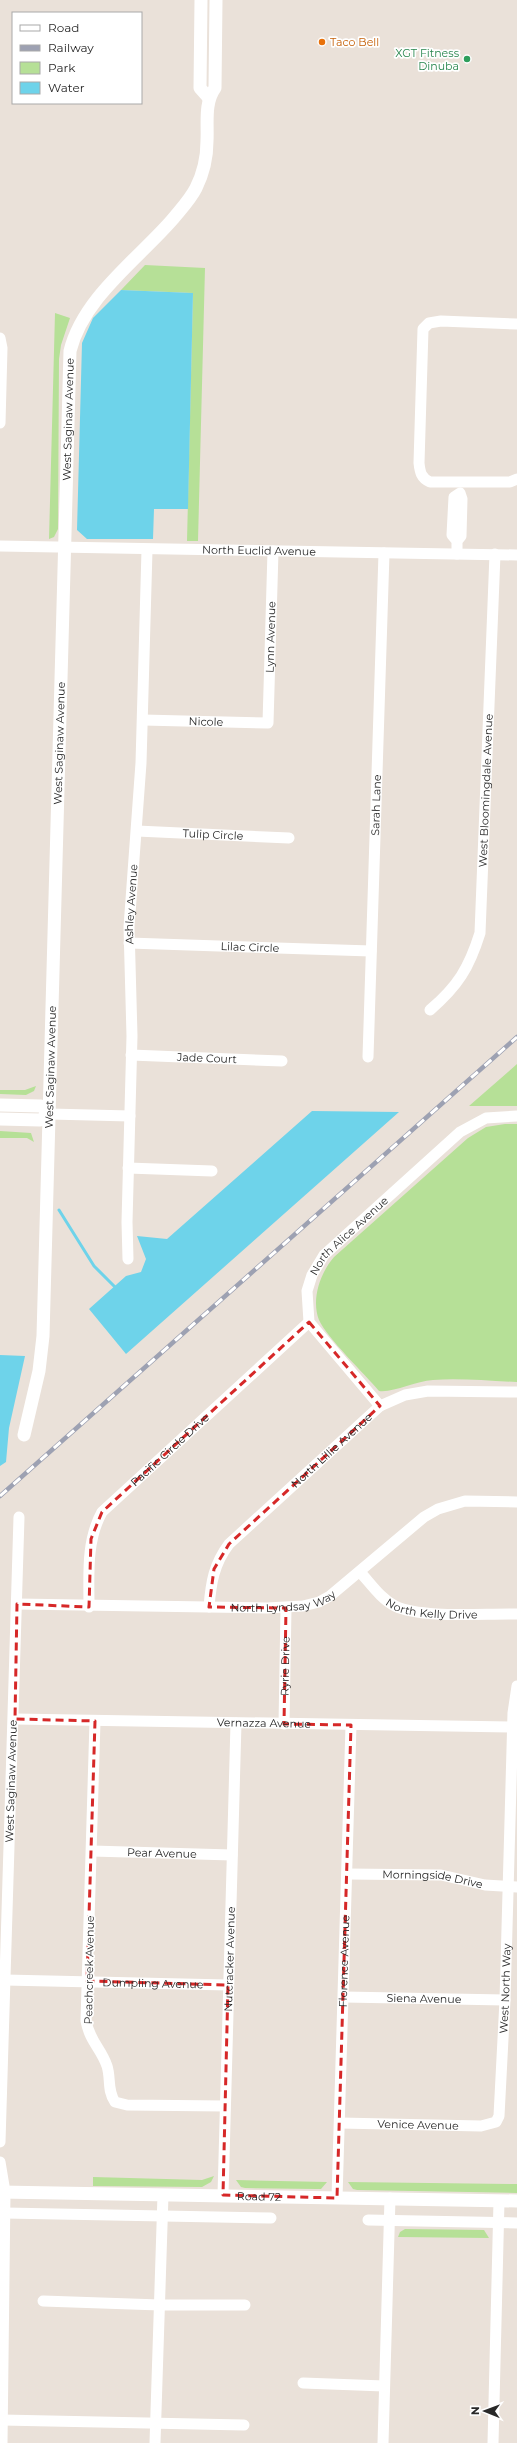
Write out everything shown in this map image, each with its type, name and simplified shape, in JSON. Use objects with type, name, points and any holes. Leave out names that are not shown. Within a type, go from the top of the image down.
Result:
[{"type":"street","name":"West Saginaw Avenue","points":[[201,0],[200,88],[208,97]]},
{"type":"street","name":"West Saginaw Avenue","points":[[24,1435],[42,1354],[66,547],[70,350],[74,336],[90,306],[162,232],[195,190],[206,154],[208,97],[215,88],[216,0]]},
{"type":"street","points":[[517,324],[441,322],[429,323],[423,329],[420,473],[424,479],[430,482],[510,482],[517,479]]},
{"type":"street","points":[[0,338],[2,348],[0,423]]},
{"type":"street","points":[[457,554],[457,541],[461,536],[462,499],[459,482]]},
{"type":"street","name":"North Euclid Avenue","points":[[0,546],[147,550],[517,555]]},
{"type":"street","name":"Ashley Avenue","points":[[128,1259],[128,1168],[131,1055],[129,943],[130,902],[137,831],[143,720],[147,550]]},
{"type":"street","name":"Lynn Avenue","points":[[268,723],[272,551]]},
{"type":"street","name":"Sarah Lane","points":[[368,1057],[384,553]]},
{"type":"street","name":"West Bloomingdale Avenue","points":[[430,1010],[446,996],[462,978],[480,933],[495,554]]},
{"type":"street","name":"Nicole","points":[[143,720],[268,723]]},
{"type":"street","name":"Tulip Circle","points":[[137,831],[288,838]]},
{"type":"street","name":"Lilac Circle","points":[[129,943],[371,951]]},
{"type":"street","name":"Jade Court","points":[[131,1055],[282,1060]]},
{"type":"street","points":[[0,1105],[41,1106],[50,1114]]},
{"type":"street","points":[[0,1119],[40,1120],[50,1114],[130,1116]]},
{"type":"street","name":"North Alice Avenue","points":[[309,1322],[307,1291],[312,1274],[324,1255],[460,1132],[486,1118],[517,1116]]},
{"type":"street","points":[[128,1168],[212,1171]]},
{"type":"street","points":[[309,1322],[380,1406]]},
{"type":"street","name":"Pacific Circle Drive","points":[[89,1607],[91,1539],[95,1524],[102,1512],[309,1322]]},
{"type":"street","name":"North Lillie Avenue","points":[[209,1607],[214,1569],[220,1556],[229,1544],[380,1406],[405,1395],[428,1391],[517,1392]]},
{"type":"street","name":"North Lyndsay Way","points":[[17,1604],[89,1607],[286,1608],[318,1602],[339,1590],[418,1521],[438,1509],[465,1501],[517,1502]]},
{"type":"street","name":"West Saginaw Avenue","points":[[0,2142],[15,1719],[19,1517]]},
{"type":"street","name":"North Kelly Drive","points":[[360,1572],[383,1597],[406,1610],[422,1613],[517,1614]]},
{"type":"street","name":"Ryrie Drive","points":[[284,1724],[286,1608]]},
{"type":"street","name":"West North Way","points":[[496,2122],[501,2108],[505,2000],[513,1887],[512,1727],[517,1686]]},
{"type":"street","name":"Vernazza Avenue","points":[[15,1719],[512,1727]]},
{"type":"street","name":"Peachcreek Avenue","points":[[95,1721],[86,2021],[88,2032],[108,2067],[111,2097],[114,2102],[127,2105],[224,2106]]},
{"type":"street","name":"Nutcracker Avenue","points":[[223,2195],[224,2106],[236,1723]]},
{"type":"street","name":"Florence Avenue","points":[[337,2198],[348,1874],[351,1725]]},
{"type":"street","name":"Pear Avenue","points":[[92,1851],[232,1854]]},
{"type":"street","name":"Morningside Drive","points":[[348,1874],[440,1875],[485,1885],[513,1887]]},
{"type":"street","name":"Dumpling Avenue","points":[[6,1980],[228,1985]]},
{"type":"street","name":"Siena Avenue","points":[[344,1997],[505,2000]]},
{"type":"street","name":"Venice Avenue","points":[[340,2123],[481,2126],[496,2122]]},
{"type":"street","points":[[0,2162],[5,2213],[2,2443]]},
{"type":"street","name":"Road 72","points":[[3,2192],[517,2201]]},
{"type":"street","points":[[155,2443],[163,2194]]},
{"type":"street","points":[[383,2443],[390,2198]]},
{"type":"street","points":[[493,2443],[499,2201]]},
{"type":"street","points":[[5,2213],[271,2218]]},
{"type":"street","points":[[368,2220],[517,2223]]},
{"type":"street","points":[[43,2301],[160,2305],[245,2304]]},
{"type":"street","points":[[303,2383],[384,2386]]},
{"type":"street","points":[[2,2420],[244,2425]]},
{"type":"highlighted area","points":[[309,1322],[380,1406],[229,1544],[214,1569],[209,1607],[286,1608],[284,1724],[351,1725],[337,2198],[223,2195],[228,1985],[87,1981],[95,1721],[15,1719],[17,1604],[89,1607],[91,1539],[102,1512]]},
{"type":"green space","points":[[145,265],[205,268],[198,541],[187,541],[193,293],[121,290]]},
{"type":"green space","points":[[55,313],[70,318],[61,345],[59,359],[58,529],[54,537],[49,539]]},
{"type":"green space","points":[[517,1064],[517,1106],[469,1106]]},
{"type":"green space","points":[[36,1086],[34,1091],[26,1095],[0,1094],[0,1090],[25,1090]]},
{"type":"green space","points":[[517,1124],[517,1382],[443,1379],[419,1382],[391,1390],[379,1391],[323,1328],[319,1320],[316,1304],[318,1287],[321,1279],[329,1263],[334,1257],[468,1138],[486,1127]]},
{"type":"green space","points":[[0,1131],[31,1133],[34,1142],[27,1138],[0,1138]]},
{"type":"green space","points":[[214,2176],[211,2182],[202,2187],[93,2186],[93,2177],[202,2180]]},
{"type":"green space","points":[[236,2180],[327,2182],[321,2189],[245,2188],[241,2187]]},
{"type":"green space","points":[[348,2182],[517,2184],[517,2193],[357,2190],[353,2189]]},
{"type":"green space","points":[[405,2229],[484,2230],[489,2238],[398,2237],[400,2232]]},
{"type":"water","points":[[121,290],[193,293],[188,509],[154,509],[153,539],[87,539],[77,530],[82,343],[93,318]]},
{"type":"water","points":[[312,1111],[399,1112],[126,1354],[89,1309],[126,1276],[141,1272],[146,1259],[137,1236],[167,1239]]},
{"type":"water","points":[[0,1355],[25,1356],[9,1428],[6,1462],[0,1466]]},
{"type":"waterway","points":[[59,1210],[94,1266],[116,1288]]},
{"type":"railway","points":[[0,1496],[517,1037]]},
{"type":"place","name":"Taco Bell","points":[[322,42]]},
{"type":"place","name":"XGT Fitness Dinuba","points":[[467,59]]}]
